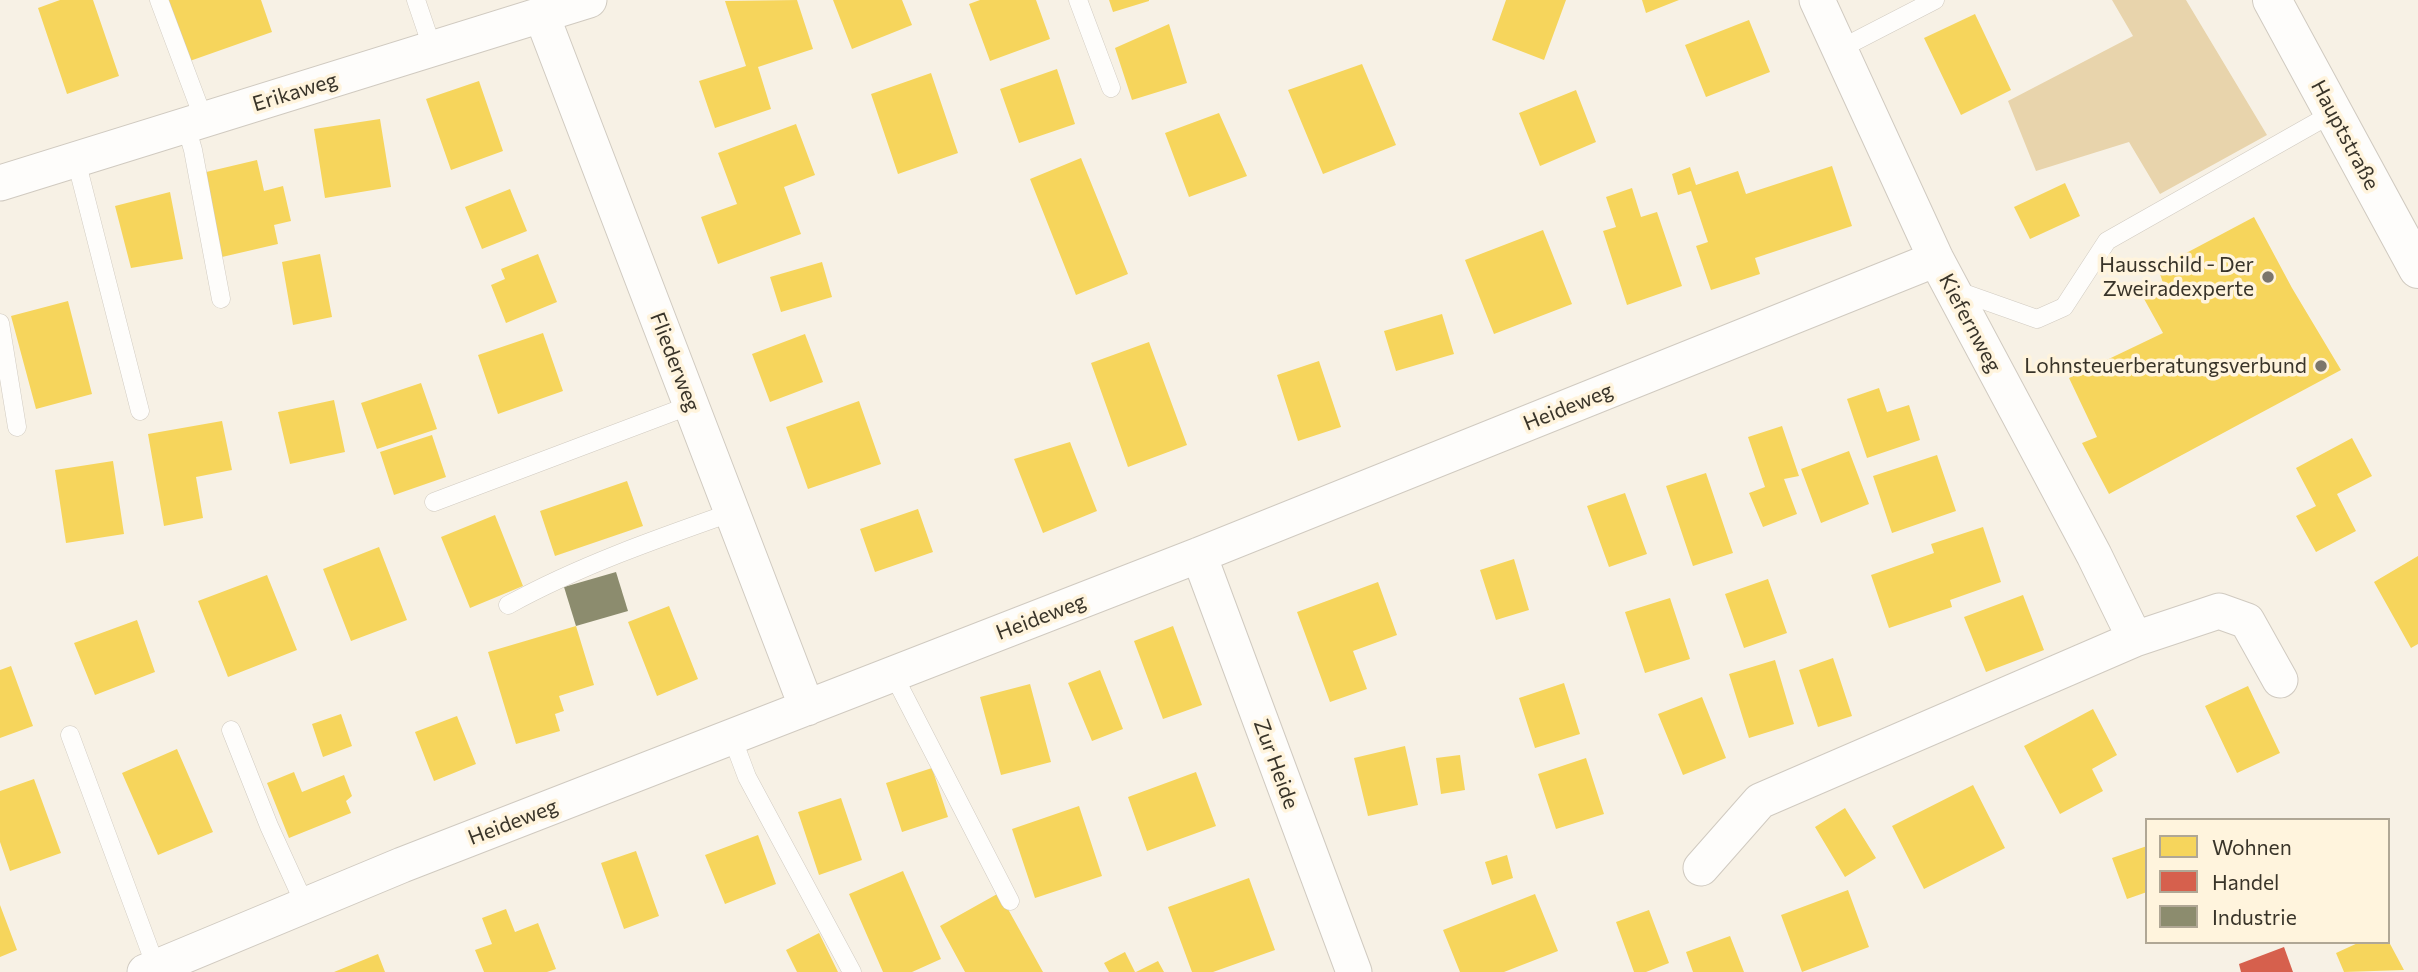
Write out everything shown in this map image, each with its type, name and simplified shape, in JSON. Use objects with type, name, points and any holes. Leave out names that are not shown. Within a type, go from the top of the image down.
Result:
[{"type":"main road","name":"Hauptstraße","points":[[2272,0],[2418,269]]},
{"type":"street","name":"Erikaweg","points":[[0,184],[589,0]]},
{"type":"street","name":"Kiefernweg","points":[[1817,0],[1944,274],[2094,555],[2135,639]]},
{"type":"street","name":"Fliederweg","points":[[542,16],[807,708]]},
{"type":"street","name":"Heideweg","points":[[151,970],[195,962],[305,905],[402,865],[1199,555],[1944,274]]},
{"type":"street","name":"Zur Heide","points":[[1199,555],[1354,972]]},
{"type":"street","points":[[1701,868],[1760,801],[2135,639],[2220,611],[2247,621],[2280,680]]},
{"type":"lane","points":[[159,0],[195,123],[193,150],[221,299]]},
{"type":"lane","points":[[416,0],[433,50]]},
{"type":"lane","points":[[1078,0],[1111,88]]},
{"type":"lane","points":[[1840,49],[1935,0]]},
{"type":"lane","points":[[1944,274],[2037,319],[2064,307],[2107,241],[2333,113]]},
{"type":"lane","points":[[76,160],[140,411]]},
{"type":"lane","points":[[0,323],[17,427]]},
{"type":"lane","points":[[434,502],[691,405]]},
{"type":"lane","points":[[508,605],[538,588],[638,546],[733,512]]},
{"type":"lane","points":[[893,674],[1010,901]]},
{"type":"lane","points":[[231,730],[269,826],[305,905]]},
{"type":"lane","points":[[70,735],[151,970]]},
{"type":"lane","points":[[732,737],[747,777],[852,972]]},
{"type":"shaded area","points":[[2112,0],[2186,0],[2267,135],[2160,194],[2129,142],[2036,171],[2008,101],[2133,36]]},
{"type":"building: Wohnen","points":[[60,0],[93,0],[119,76],[67,94],[38,8]]},
{"type":"building: Wohnen","points":[[165,0],[261,0],[272,32],[187,62]]},
{"type":"building: Wohnen","points":[[797,0],[813,49],[758,67],[771,109],[715,128],[699,81],[746,66],[725,1]]},
{"type":"building: Wohnen","points":[[833,0],[902,0],[912,25],[852,49]]},
{"type":"building: Wohnen","points":[[980,0],[1036,0],[1050,39],[990,61],[969,4]]},
{"type":"building: Wohnen","points":[[1109,0],[1149,0],[1149,1],[1113,12]]},
{"type":"building: Wohnen","points":[[1506,0],[1566,0],[1544,60],[1492,40]]},
{"type":"building: Wohnen","points":[[1642,0],[1679,0],[1646,13]]},
{"type":"building: Wohnen","points":[[1975,14],[2011,90],[1961,115],[1924,38]]},
{"type":"building: Wohnen","points":[[1749,20],[1770,72],[1706,97],[1685,45]]},
{"type":"building: Wohnen","points":[[1169,24],[1187,83],[1132,100],[1115,48]]},
{"type":"building: Wohnen","points":[[1362,64],[1396,145],[1323,174],[1288,90]]},
{"type":"building: Wohnen","points":[[1057,69],[1075,124],[1019,143],[1000,89]]},
{"type":"building: Wohnen","points":[[931,73],[958,153],[898,174],[871,94]]},
{"type":"building: Wohnen","points":[[479,81],[503,151],[451,170],[426,99]]},
{"type":"building: Wohnen","points":[[1576,90],[1596,142],[1540,166],[1519,113]]},
{"type":"building: Wohnen","points":[[1219,113],[1247,176],[1189,197],[1165,133]]},
{"type":"building: Wohnen","points":[[380,119],[391,187],[325,198],[314,129]]},
{"type":"building: Wohnen","points":[[796,124],[815,175],[784,187],[801,234],[718,264],[701,217],[737,204],[718,153]]},
{"type":"building: Wohnen","points":[[1081,158],[1128,274],[1076,295],[1030,179]]},
{"type":"building: Wohnen","points":[[257,160],[264,191],[283,186],[291,221],[274,225],[278,244],[222,257],[202,173]]},
{"type":"building: Wohnen","points":[[1832,166],[1852,226],[1755,258],[1760,274],[1711,290],[1696,246],[1708,242],[1691,191],[1678,195],[1672,174],[1690,167],[1696,185],[1738,171],[1746,194]]},
{"type":"building: Wohnen","points":[[2065,183],[2080,216],[2030,239],[2014,207]]},
{"type":"building: Wohnen","points":[[1632,188],[1641,217],[1657,212],[1682,286],[1627,305],[1603,231],[1616,227],[1606,197]]},
{"type":"building: Wohnen","points":[[510,189],[527,231],[482,249],[465,207]]},
{"type":"building: Wohnen","points":[[170,192],[183,259],[131,268],[115,206]]},
{"type":"building: Wohnen","points":[[2254,217],[2341,370],[2109,494],[2082,443],[2097,437],[2069,378],[2163,333],[2143,297],[2163,283],[2158,268]]},
{"type":"building: Wohnen","points":[[1543,230],[1572,304],[1494,334],[1465,260]]},
{"type":"building: Wohnen","points":[[320,254],[332,317],[293,325],[282,262]]},
{"type":"building: Wohnen","points":[[538,254],[557,302],[506,323],[491,285],[505,279],[501,269]]},
{"type":"building: Wohnen","points":[[822,262],[832,297],[781,312],[770,277]]},
{"type":"building: Wohnen","points":[[68,301],[92,394],[36,409],[11,316]]},
{"type":"building: Wohnen","points":[[1442,314],[1454,354],[1396,371],[1384,331]]},
{"type":"building: Wohnen","points":[[543,333],[563,391],[498,414],[478,355]]},
{"type":"building: Wohnen","points":[[805,334],[823,382],[770,402],[752,354]]},
{"type":"building: Wohnen","points":[[1149,342],[1187,445],[1128,467],[1091,363]]},
{"type":"building: Wohnen","points":[[1319,361],[1341,427],[1298,441],[1277,375]]},
{"type":"building: Wohnen","points":[[421,383],[437,429],[377,449],[361,403]]},
{"type":"building: Wohnen","points":[[1879,388],[1887,412],[1909,405],[1920,440],[1867,458],[1847,399]]},
{"type":"building: Wohnen","points":[[334,400],[345,452],[290,464],[278,412]]},
{"type":"building: Wohnen","points":[[859,401],[881,464],[808,489],[786,427]]},
{"type":"building: Wohnen","points":[[222,421],[232,470],[196,477],[203,518],[164,526],[148,434]]},
{"type":"building: Wohnen","points":[[1782,426],[1799,476],[1784,479],[1797,514],[1763,527],[1749,493],[1765,487],[1748,437]]},
{"type":"building: Wohnen","points":[[432,435],[446,477],[394,495],[380,452]]},
{"type":"building: Wohnen","points":[[2352,438],[2372,476],[2337,494],[2356,531],[2316,552],[2296,516],[2316,506],[2296,468]]},
{"type":"building: Wohnen","points":[[1070,442],[1097,511],[1043,533],[1014,459]]},
{"type":"building: Wohnen","points":[[1849,451],[1869,504],[1821,523],[1801,469]]},
{"type":"building: Wohnen","points":[[1937,455],[1956,511],[1892,533],[1873,476]]},
{"type":"building: Wohnen","points":[[113,461],[124,534],[66,543],[55,470]]},
{"type":"building: Wohnen","points":[[1706,473],[1733,553],[1693,566],[1666,486]]},
{"type":"building: Wohnen","points":[[627,481],[643,526],[555,556],[540,511]]},
{"type":"building: Wohnen","points":[[1625,493],[1647,554],[1609,567],[1587,506]]},
{"type":"building: Wohnen","points":[[918,509],[933,552],[875,572],[860,529]]},
{"type":"building: Wohnen","points":[[495,515],[523,586],[470,608],[441,537]]},
{"type":"building: Wohnen","points":[[1983,527],[2001,582],[1950,600],[1952,607],[1889,628],[1871,575],[1934,553],[1931,544]]},
{"type":"building: Wohnen","points":[[379,547],[407,620],[351,641],[323,569]]},
{"type":"building: Wohnen","points":[[2418,556],[2418,644],[2411,648],[2374,582]]},
{"type":"building: Wohnen","points":[[1514,559],[1529,610],[1496,620],[1480,570]]},
{"type":"building: Wohnen","points":[[267,575],[297,650],[228,677],[198,601]]},
{"type":"building: Wohnen","points":[[1768,579],[1787,633],[1744,648],[1725,594]]},
{"type":"building: Wohnen","points":[[1378,582],[1397,635],[1353,651],[1367,689],[1330,702],[1297,612]]},
{"type":"building: Wohnen","points":[[2023,595],[2044,650],[1986,672],[1964,617]]},
{"type":"building: Wohnen","points":[[1670,598],[1690,659],[1645,673],[1625,612]]},
{"type":"building: Wohnen","points":[[669,606],[698,679],[657,696],[628,622]]},
{"type":"building: Wohnen","points":[[137,620],[155,672],[95,695],[74,643]]},
{"type":"building: Wohnen","points":[[576,626],[594,685],[559,696],[564,711],[555,714],[560,731],[516,744],[488,652]]},
{"type":"building: Wohnen","points":[[1173,626],[1202,705],[1163,719],[1134,641]]},
{"type":"building: Wohnen","points":[[1833,658],[1852,716],[1818,727],[1799,670]]},
{"type":"building: Wohnen","points":[[1775,660],[1794,724],[1749,738],[1729,674]]},
{"type":"building: Wohnen","points":[[11,666],[33,726],[0,738],[0,670]]},
{"type":"building: Wohnen","points":[[1100,670],[1123,729],[1092,741],[1068,683]]},
{"type":"building: Wohnen","points":[[1564,683],[1580,734],[1535,748],[1519,698]]},
{"type":"building: Wohnen","points":[[1030,684],[1051,762],[1001,775],[980,697]]},
{"type":"building: Wohnen","points":[[2248,686],[2280,753],[2237,773],[2205,706]]},
{"type":"building: Wohnen","points":[[1702,697],[1726,758],[1683,775],[1658,714]]},
{"type":"building: Wohnen","points":[[2093,709],[2117,755],[2092,769],[2103,791],[2060,814],[2024,746]]},
{"type":"building: Wohnen","points":[[341,714],[352,746],[323,757],[312,724]]},
{"type":"building: Wohnen","points":[[457,716],[476,764],[434,781],[415,732]]},
{"type":"building: Wohnen","points":[[1405,746],[1418,805],[1368,816],[1354,758]]},
{"type":"building: Wohnen","points":[[177,749],[213,832],[158,855],[122,773]]},
{"type":"building: Wohnen","points":[[1460,755],[1465,790],[1441,794],[1436,758]]},
{"type":"building: Wohnen","points":[[1586,758],[1604,814],[1556,829],[1538,774]]},
{"type":"building: Wohnen","points":[[932,768],[948,817],[902,832],[886,783]]},
{"type":"building: Wohnen","points":[[294,772],[302,792],[344,775],[352,796],[346,801],[351,813],[289,838],[267,783]]},
{"type":"building: Wohnen","points":[[1196,772],[1216,826],[1147,851],[1128,797]]},
{"type":"building: Wohnen","points":[[34,779],[61,853],[10,871],[0,842],[0,791]]},
{"type":"building: Wohnen","points":[[1973,785],[2005,848],[1924,889],[1892,826]]},
{"type":"building: Wohnen","points":[[841,798],[862,860],[819,875],[798,812]]},
{"type":"building: Wohnen","points":[[1079,806],[1102,876],[1035,898],[1012,829]]},
{"type":"building: Wohnen","points":[[1845,808],[1876,858],[1845,877],[1815,827]]},
{"type":"building: Wohnen","points":[[758,835],[776,884],[725,904],[705,855]]},
{"type":"building: Wohnen","points":[[2145,847],[2145,893],[2127,899],[2112,858]]},
{"type":"building: Wohnen","points":[[636,851],[659,916],[624,929],[601,863]]},
{"type":"building: Wohnen","points":[[1507,855],[1513,878],[1492,885],[1485,862]]},
{"type":"building: Wohnen","points":[[903,871],[941,959],[912,972],[883,972],[849,894]]},
{"type":"building: Wohnen","points":[[1249,878],[1275,950],[1213,972],[1192,972],[1168,907]]},
{"type":"building: Wohnen","points":[[1848,890],[1869,947],[1802,972],[1781,915]]},
{"type":"building: Wohnen","points":[[999,893],[1043,972],[965,972],[940,926]]},
{"type":"building: Wohnen","points":[[1535,894],[1558,951],[1504,972],[1460,972],[1443,930]]},
{"type":"building: Wohnen","points":[[0,905],[17,950],[0,957]]},
{"type":"building: Wohnen","points":[[506,909],[515,932],[538,923],[556,969],[547,972],[484,972],[475,950],[492,944],[482,918]]},
{"type":"building: Wohnen","points":[[1649,910],[1669,963],[1646,972],[1634,972],[1616,922]]},
{"type":"building: Wohnen","points":[[819,933],[838,972],[797,972],[786,950]]},
{"type":"building: Wohnen","points":[[1730,936],[1744,972],[1693,972],[1686,952]]},
{"type":"building: Wohnen","points":[[2356,944],[2390,944],[2404,970],[2344,972],[2336,953]]},
{"type":"building: Wohnen","points":[[1125,952],[1135,972],[1109,972],[1104,963]]},
{"type":"building: Wohnen","points":[[378,954],[385,972],[334,972]]},
{"type":"building: Wohnen","points":[[1158,961],[1164,972],[1136,972]]},
{"type":"building: Handel","points":[[2284,947],[2293,972],[2241,972],[2239,964]]},
{"type":"building: Industrie","points":[[616,572],[628,611],[576,626],[564,587]]},
{"type":"place","name":"Hausschild - Der Zweiradexperte","points":[[2268,277]]},
{"type":"place","name":"Lohnsteuerberatungsverbund","points":[[2321,366]]}]
